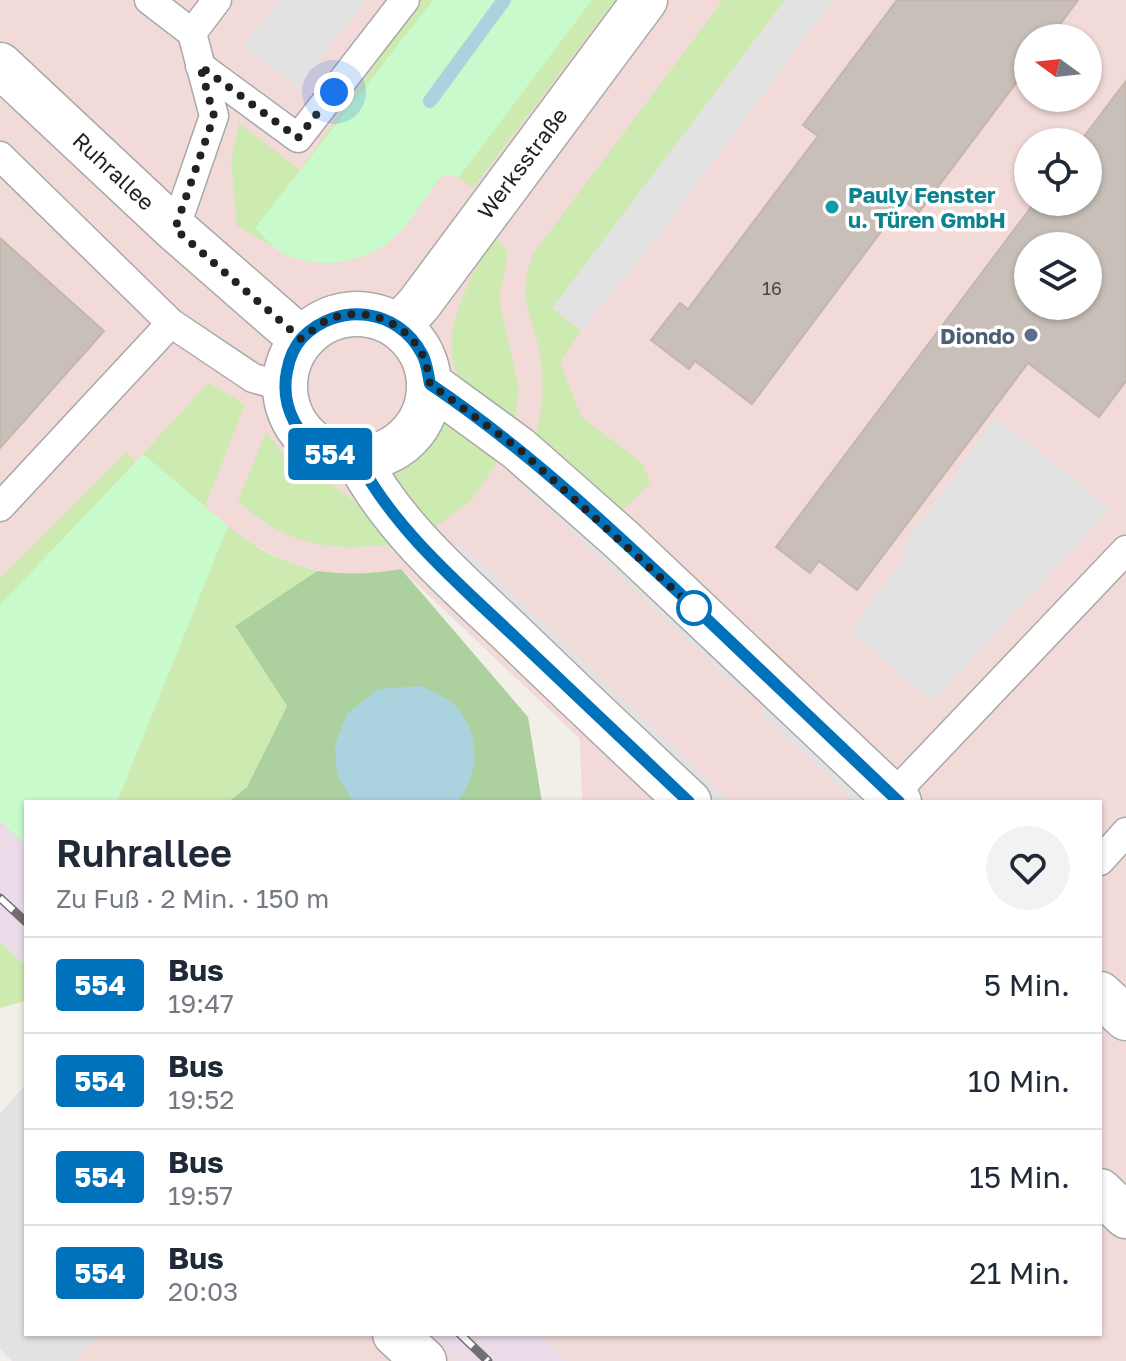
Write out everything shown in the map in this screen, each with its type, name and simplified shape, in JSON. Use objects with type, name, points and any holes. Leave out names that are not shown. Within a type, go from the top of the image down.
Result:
[{"type":"street","name":"Werksstraße","points":[[399,326],[419,304],[645,0]]},
{"type":"street","name":"Ruhrallee","points":[[0,65],[175,229],[301,339]]},
{"type":"street","points":[[347,314],[375,315],[399,326],[423,355],[430,384],[427,405],[418,425],[404,441],[383,454],[358,459],[332,455],[305,438],[289,414],[284,387],[290,359],[301,339],[329,319],[347,314]]},
{"type":"street","points":[[430,384],[519,449],[565,489],[896,799]]},
{"type":"street","points":[[358,459],[373,489],[471,596],[687,800]]},
{"type":"street","points":[[1102,996],[1126,1018]]},
{"type":"street","points":[[1102,1193],[1126,1216]]},
{"type":"street","points":[[397,1336],[424,1361]]},
{"type":"lane","points":[[149,0],[192,33],[214,116],[175,229]]},
{"type":"lane","points":[[192,33],[217,0]]},
{"type":"lane","points":[[200,66],[298,138],[405,0]]},
{"type":"lane","points":[[0,156],[171,323],[253,378],[284,387]]},
{"type":"lane","points":[[0,507],[171,323]]},
{"type":"lane","points":[[896,799],[1126,550]]},
{"type":"lane","points":[[1102,859],[1126,832]]},
{"type":"shaded area","points":[[0,0],[1126,0],[1126,1361],[75,1361],[98,1336],[1102,1336],[1102,800],[582,800],[580,739],[401,569],[345,575],[317,571],[290,564],[240,537],[28,800],[24,800],[24,846],[0,823]]},
{"type":"shaded area","points":[[279,0],[366,0],[298,88],[243,46]]},
{"type":"shaded area","points":[[785,0],[833,0],[659,235],[581,331],[552,308]]},
{"type":"shaded area","points":[[996,417],[1110,508],[932,703],[851,631],[907,552],[903,546]]},
{"type":"shaded area","points":[[524,471],[758,689],[749,698],[518,481]]},
{"type":"shaded area","points":[[462,545],[729,800],[710,800],[450,552]]},
{"type":"shaded area","points":[[770,701],[875,800],[854,800],[760,712]]},
{"type":"shaded area","points":[[0,821],[24,843],[24,964],[0,942]]},
{"type":"shaded area","points":[[24,1086],[24,1336],[98,1336],[75,1361],[12,1361],[0,1349],[0,1114]]},
{"type":"shaded area","points":[[431,1336],[542,1336],[568,1361],[457,1361]]},
{"type":"green space","points":[[421,0],[615,0],[473,188],[457,176],[446,174],[389,242],[368,254],[328,263],[289,256],[237,226],[231,161],[239,123],[300,170]]},
{"type":"green space","points":[[433,0],[592,0],[459,177],[447,174],[439,179],[410,220],[389,242],[365,255],[337,262],[308,262],[282,253],[255,228]]},
{"type":"green space","points":[[723,0],[785,0],[553,308],[581,331],[560,362],[581,416],[643,464],[650,483],[625,508],[612,511],[533,442],[541,413],[543,383],[526,299],[528,272],[533,254]]},
{"type":"green space","points":[[492,238],[502,243],[508,254],[499,299],[519,390],[513,427],[466,387],[456,370],[452,351],[452,332],[457,312]]},
{"type":"green space","points":[[208,383],[245,404],[205,507],[257,546],[284,560],[317,571],[235,626],[287,706],[247,787],[231,800],[24,800],[24,843],[0,821],[0,579],[126,452],[137,463]]},
{"type":"green space","points":[[447,417],[502,455],[472,500],[431,530],[388,477],[423,453]]},
{"type":"green space","points":[[266,431],[285,457],[335,487],[375,516],[403,542],[356,547],[314,543],[276,528],[238,501]]},
{"type":"green space","points":[[143,454],[228,526],[118,800],[24,800],[24,843],[0,821],[0,605]]},
{"type":"green space","points":[[401,569],[528,717],[542,800],[231,800],[247,787],[287,706],[235,626],[317,571],[380,572]]},
{"type":"green space","points":[[0,942],[24,964],[24,1002],[0,1008]]},
{"type":"water","points":[[423,686],[456,706],[466,721],[474,744],[470,780],[458,800],[352,800],[337,774],[335,744],[347,714],[378,689]]},
{"type":"building","name":"Pauly Fenster u. Türen GmbH","points":[[897,0],[1078,0],[1060,24],[1014,24],[1014,86],[919,212],[904,201],[752,404],[695,361],[689,369],[651,340],[680,303],[688,309],[818,136],[803,125]]},
{"type":"building","name":"Diondo","points":[[1126,81],[1126,381],[1099,417],[1028,363],[857,590],[819,561],[810,573],[776,547],[1024,216],[1102,216],[1102,128],[1091,128]]},
{"type":"building","points":[[0,238],[104,331],[0,448]]},
{"type":"waterway","points":[[430,101],[504,0]]},
{"type":"railway","points":[[0,898],[24,920]]},
{"type":"railway","points":[[462,1336],[488,1361]]},
{"type":"bus line","name":"554","points":[[687,800],[471,596],[373,489],[358,459],[332,455],[305,438],[289,414],[284,387],[290,359],[301,339],[329,319],[347,314],[375,315],[399,326],[423,355],[430,384],[519,449],[622,540],[897,800]]},
{"type":"place","name":"Pauly Fenster u. Türen GmbH","points":[[832,207]]},
{"type":"place","name":"Diondo","points":[[1031,335]]},
{"type":"route","points":[[334,92],[298,138],[200,66],[214,116],[175,229],[301,339],[329,319],[347,314],[375,315],[399,326],[423,355],[430,384],[519,449],[694,608]]}]
